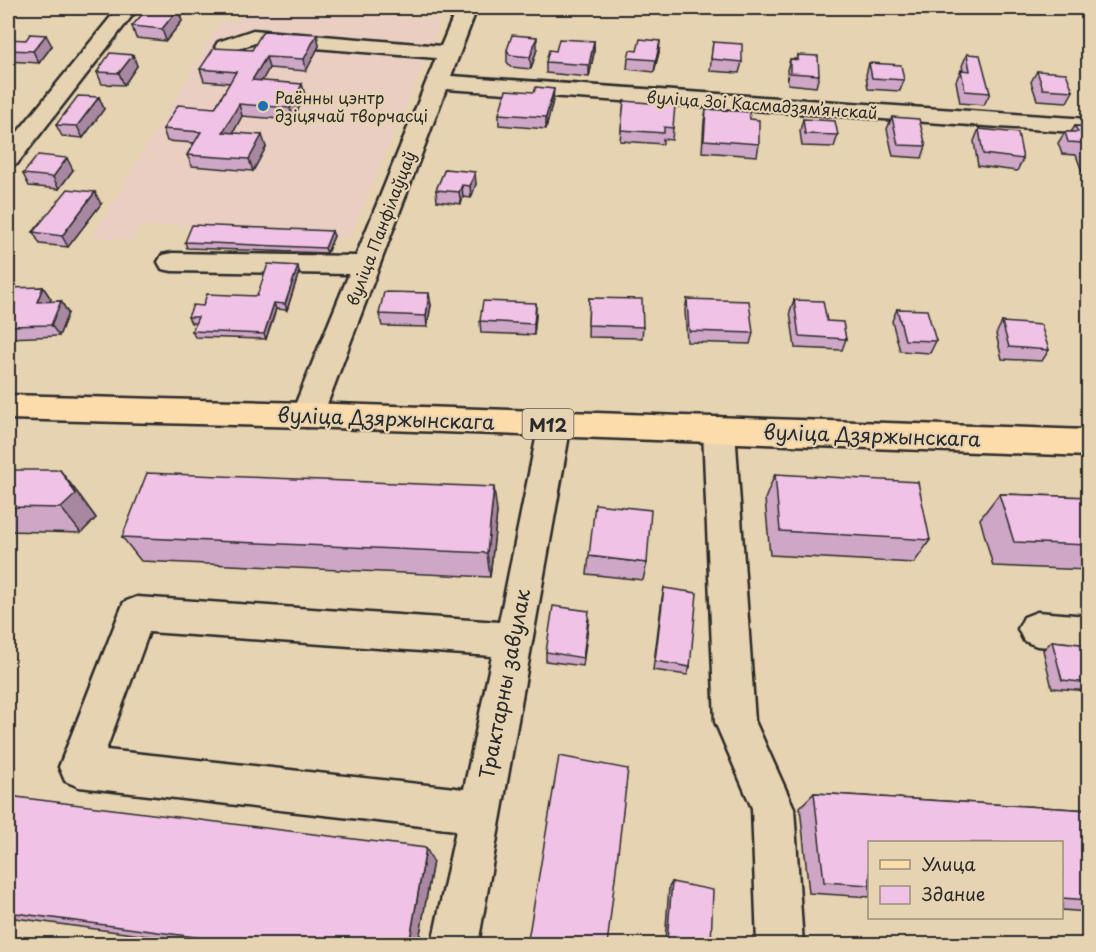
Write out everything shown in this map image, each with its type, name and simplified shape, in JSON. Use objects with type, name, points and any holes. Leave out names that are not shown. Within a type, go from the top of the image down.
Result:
[{"type":"main road","name":"вуліца Дзяржынскага","points":[[8,407],[307,415],[1089,443]]},
{"type":"street","points":[[8,159],[128,8]]},
{"type":"street","name":"вуліца Панфілаўцаў","points":[[307,415],[467,8]]},
{"type":"street","points":[[226,48],[253,36],[448,53]]},
{"type":"street","name":"вуліца Зоі Касмадзямʼянскай","points":[[436,82],[1089,126]]},
{"type":"street","points":[[172,262],[365,265]]},
{"type":"street","name":"Трактарны завулак","points":[[455,945],[555,424]]},
{"type":"street","points":[[719,430],[735,722],[773,808],[780,945]]},
{"type":"street","points":[[480,812],[79,767],[137,614],[512,640]]},
{"type":"street","points":[[1037,629],[1089,633]]},
{"type":"shaded area","points":[[248,8],[344,8],[342,13],[442,20],[350,237],[194,231],[183,225],[139,226],[132,240],[92,237],[221,21],[236,23]]},
{"type":"building","points":[[148,8],[178,9],[162,29],[132,26]]},
{"type":"building","points":[[263,31],[317,34],[304,59],[266,57],[252,80],[302,84],[290,108],[239,104],[223,132],[262,135],[249,159],[187,155],[201,132],[163,129],[178,105],[215,108],[236,72],[200,69],[214,48],[252,50]]},
{"type":"building","points":[[30,34],[46,35],[33,51],[8,50],[8,39],[26,40]]},
{"type":"building","points":[[512,35],[537,37],[530,57],[510,55],[507,50]]},
{"type":"building","points":[[559,39],[594,41],[589,65],[546,62],[549,50],[556,51]]},
{"type":"building","points":[[640,39],[660,41],[656,60],[628,58],[630,50],[637,51]]},
{"type":"building","points":[[713,42],[742,44],[742,62],[711,59]]},
{"type":"building","points":[[110,53],[133,55],[119,73],[97,72]]},
{"type":"building","points":[[967,54],[980,55],[990,93],[965,91],[961,70],[970,71]]},
{"type":"building","points":[[798,55],[818,56],[819,75],[790,73],[790,59],[798,60]]},
{"type":"building","points":[[869,63],[901,65],[904,80],[872,78]]},
{"type":"building","points":[[1037,71],[1066,73],[1073,91],[1043,89]]},
{"type":"building","points":[[536,87],[554,89],[546,117],[499,114],[506,90],[534,92]]},
{"type":"building","points":[[78,96],[99,97],[77,126],[56,125]]},
{"type":"building","points":[[624,101],[675,105],[673,128],[664,127],[664,133],[621,130]]},
{"type":"building","points":[[706,109],[749,112],[750,119],[759,120],[759,144],[704,140]]},
{"type":"building","points":[[892,117],[919,119],[926,146],[898,145]]},
{"type":"building","points":[[803,119],[835,121],[838,135],[805,134]]},
{"type":"building","points":[[1075,126],[1089,127],[1089,158],[1083,143],[1068,142],[1065,132],[1078,132]]},
{"type":"building","points":[[979,129],[1018,133],[1023,159],[983,154]]},
{"type":"building","points":[[38,155],[67,158],[53,177],[23,174]]},
{"type":"building","points":[[445,169],[475,172],[470,186],[462,185],[459,192],[436,190]]},
{"type":"building","points":[[68,189],[95,192],[62,236],[33,232]]},
{"type":"building","points":[[192,225],[332,231],[325,248],[185,242]]},
{"type":"building","points":[[268,264],[298,266],[285,304],[274,303],[264,334],[192,331],[198,317],[188,317],[193,305],[203,306],[207,294],[257,296]]},
{"type":"building","points":[[43,287],[37,302],[61,301],[51,325],[8,326],[8,288]]},
{"type":"building","points":[[384,292],[429,293],[426,316],[379,314]]},
{"type":"building","points":[[589,298],[642,299],[643,327],[588,325]]},
{"type":"building","points":[[687,299],[749,301],[753,333],[689,331]]},
{"type":"building","points":[[794,300],[823,301],[827,321],[843,322],[846,339],[799,336]]},
{"type":"building","points":[[483,301],[536,303],[534,324],[480,321]]},
{"type":"building","points":[[897,309],[927,310],[936,341],[905,340]]},
{"type":"building","points":[[1002,322],[1041,325],[1049,350],[1009,347]]},
{"type":"building","points":[[8,470],[60,470],[76,494],[61,508],[8,507]]},
{"type":"building","points":[[147,473],[494,487],[487,553],[122,537]]},
{"type":"building","points":[[775,474],[918,482],[930,540],[780,531]]},
{"type":"building","points":[[999,494],[1089,497],[1089,545],[1014,542]]},
{"type":"building","points":[[595,504],[651,510],[647,563],[589,556]]},
{"type":"building","points":[[664,588],[697,593],[690,667],[655,661]]},
{"type":"building","points":[[553,606],[589,611],[583,658],[546,652]]},
{"type":"building","points":[[1052,641],[1089,645],[1089,683],[1062,680]]},
{"type":"building","points":[[559,756],[628,769],[607,945],[550,945],[528,940]]},
{"type":"building","points":[[814,793],[1089,810],[1089,900],[1063,898],[1063,841],[868,841],[868,885],[824,882]]},
{"type":"building","points":[[8,796],[426,848],[409,945],[255,945],[8,912]]},
{"type":"building","points":[[672,882],[713,890],[711,945],[656,945],[656,939],[667,941]]},
{"type":"place","name":"Раённы цэнтр дзіцячай творчасці","points":[[263,106]]}]
